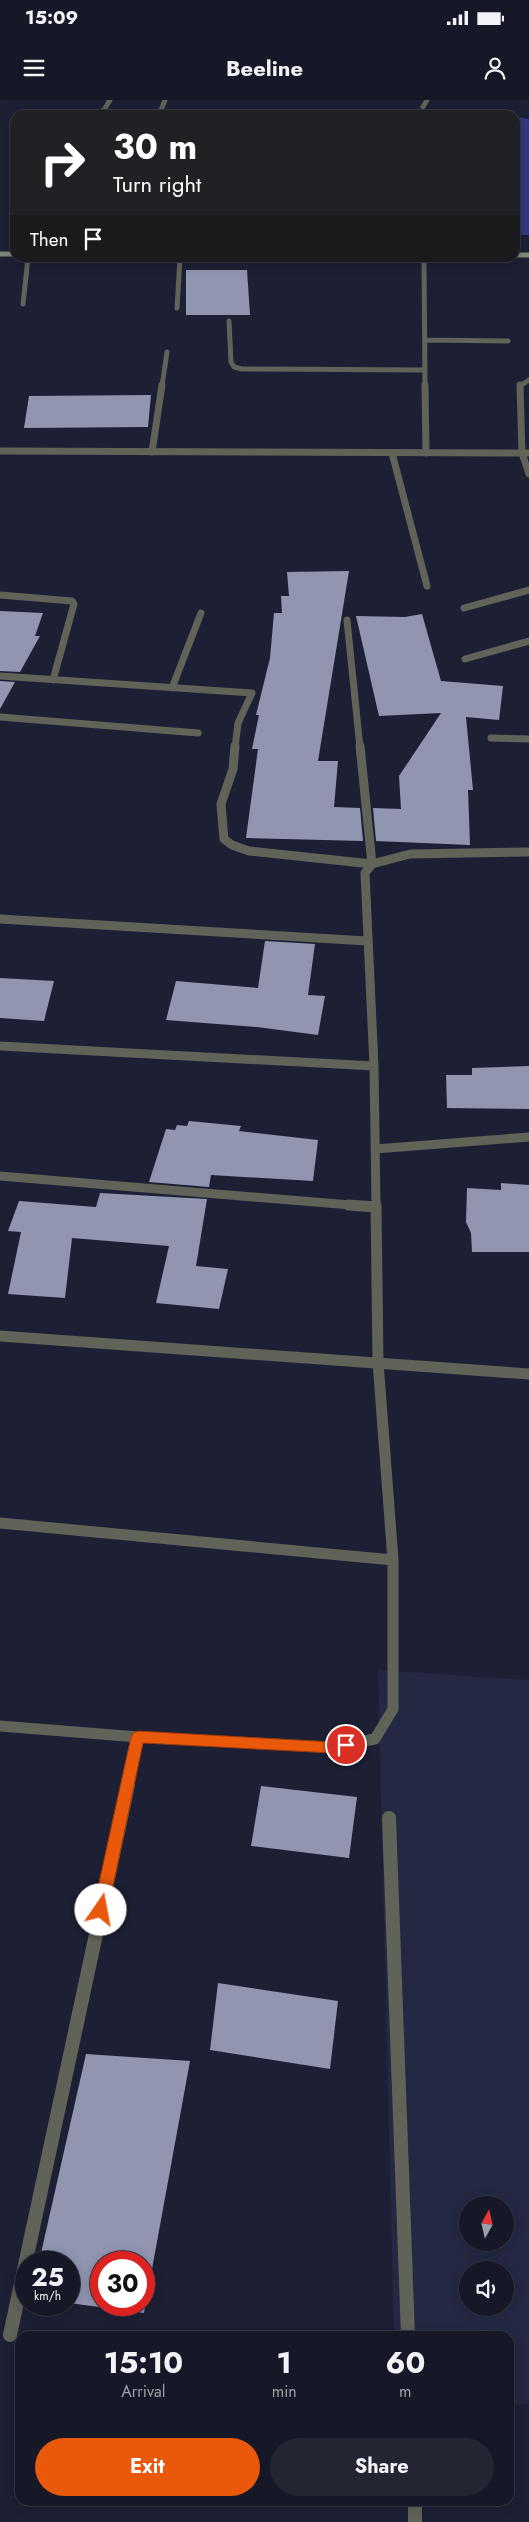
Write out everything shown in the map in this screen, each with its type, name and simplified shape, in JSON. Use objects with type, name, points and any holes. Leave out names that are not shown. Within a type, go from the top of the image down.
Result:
[{"type":"street","points":[[423,107],[428,100]]},
{"type":"street","points":[[23,304],[28,262]]},
{"type":"street","points":[[177,308],[180,262]]},
{"type":"street","points":[[424,262],[426,453]]},
{"type":"street","points":[[229,321],[231,362],[242,370],[425,370]]},
{"type":"street","points":[[425,340],[508,341]]},
{"type":"street","points":[[152,452],[166,352]]},
{"type":"street","points":[[529,380],[520,384],[525,453],[529,474]]},
{"type":"street","points":[[0,451],[525,453]]},
{"type":"street","points":[[392,453],[427,586]]},
{"type":"street","points":[[464,608],[529,590]]},
{"type":"street","points":[[0,595],[72,601],[74,604],[53,680]]},
{"type":"street","points":[[172,688],[201,614]]},
{"type":"street","points":[[0,1726],[138,1737],[331,1748],[375,1739],[393,1709],[393,1560],[378,1362],[374,1066],[365,873],[372,864],[347,620]]},
{"type":"street","points":[[465,659],[529,641]]},
{"type":"street","points":[[0,676],[252,693],[238,723],[233,769],[221,804],[224,839],[232,845],[249,851],[372,864],[410,854],[529,852]]},
{"type":"street","points":[[0,717],[198,733]]},
{"type":"street","points":[[491,738],[529,739]]},
{"type":"street","points":[[0,919],[367,941]]},
{"type":"street","points":[[0,1046],[374,1066]]},
{"type":"street","points":[[375,1148],[529,1137]]},
{"type":"street","points":[[0,1176],[376,1207]]},
{"type":"street","points":[[0,1336],[529,1374]]},
{"type":"street","points":[[0,1523],[393,1560]]},
{"type":"street","points":[[10,2335],[138,1737]]},
{"type":"street","points":[[388,1818],[408,2331]]},
{"type":"street","points":[[415,2506],[415,2522]]},
{"type":"shaded area","points":[[520,118],[529,119],[529,235],[520,235]]},
{"type":"shaded area","points":[[378,1670],[529,1680],[529,2404],[514,2406],[514,2331],[394,2331]]},
{"type":"building","points":[[186,270],[247,270],[250,315],[186,315]]},
{"type":"building","points":[[151,395],[148,427],[24,428],[29,396]]},
{"type":"building","points":[[349,571],[318,761],[338,761],[334,807],[360,808],[363,841],[246,838],[258,749],[252,749],[259,715],[256,715],[270,658],[274,613],[282,613],[281,596],[289,596],[287,572]]},
{"type":"building","points":[[0,611],[43,613],[35,636],[40,636],[20,672],[0,671]]},
{"type":"building","points":[[422,614],[441,681],[503,686],[499,720],[466,717],[473,790],[468,790],[470,845],[376,841],[373,808],[401,809],[399,776],[441,713],[379,716],[356,616],[405,617]]},
{"type":"building","points":[[0,681],[15,682],[0,709]]},
{"type":"building","points":[[265,941],[315,944],[308,995],[325,996],[318,1035],[257,1027],[166,1020],[176,981],[258,988]]},
{"type":"building","points":[[0,978],[54,981],[44,1021],[0,1018]]},
{"type":"building","points":[[529,1066],[529,1109],[447,1108],[446,1075],[472,1075],[472,1068]]},
{"type":"building","points":[[189,1121],[241,1126],[239,1131],[318,1140],[313,1181],[211,1175],[209,1187],[149,1182],[166,1129],[175,1130],[177,1125],[187,1126]]},
{"type":"building","points":[[501,1183],[529,1185],[529,1252],[472,1252],[471,1233],[466,1222],[467,1188],[501,1190]]},
{"type":"building","points":[[100,1193],[207,1199],[196,1266],[228,1269],[219,1309],[156,1303],[169,1246],[72,1238],[65,1298],[8,1294],[21,1232],[8,1231],[19,1201],[96,1207]]},
{"type":"building","points":[[261,1786],[357,1797],[349,1858],[251,1846]]},
{"type":"building","points":[[218,1983],[338,2001],[330,2069],[210,2050]]},
{"type":"building","points":[[86,2054],[190,2061],[155,2253],[155,2251],[90,2251],[90,2306],[80,2304],[80,2251],[41,2251]]},
{"type":"route","points":[[101,1910],[138,1737],[331,1748],[346,1745]]}]
